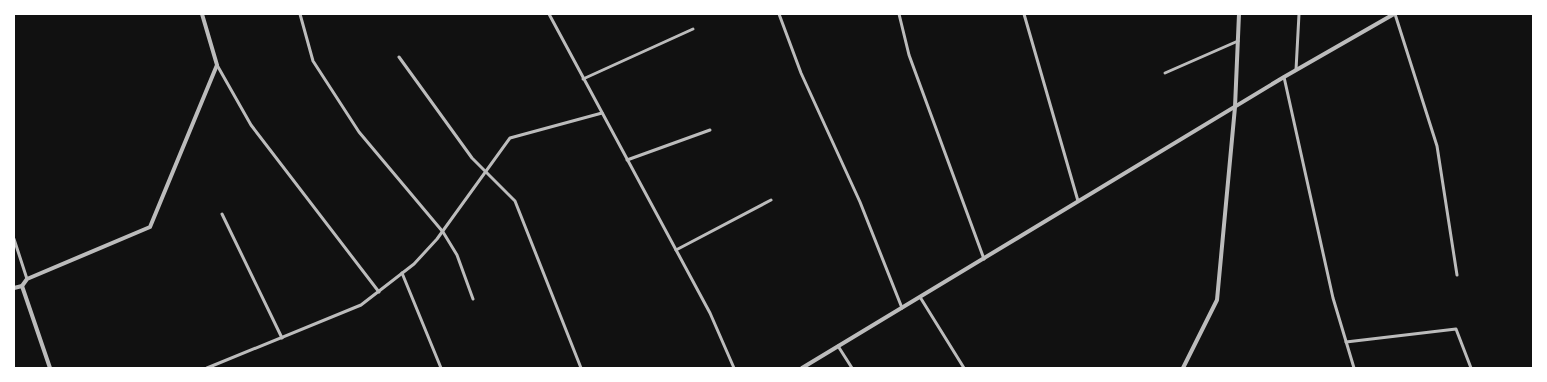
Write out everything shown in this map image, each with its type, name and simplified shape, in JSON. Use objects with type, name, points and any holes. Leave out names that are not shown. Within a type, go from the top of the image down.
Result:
[{"type":"street","points":[[14,288],[22,286],[27,279],[150,227],[217,65],[202,14]]},
{"type":"street","points":[[1183,368],[1217,300],[1235,107],[1240,14]]},
{"type":"street","points":[[802,368],[1284,77],[1394,14]]},
{"type":"street","points":[[22,286],[50,368]]},
{"type":"lane","points":[[300,14],[313,60],[359,132],[443,232],[457,255],[473,299]]},
{"type":"lane","points":[[549,14],[710,313],[734,368]]},
{"type":"lane","points":[[779,14],[801,73],[860,202],[902,308]]},
{"type":"lane","points":[[899,14],[909,55],[984,259]]},
{"type":"lane","points":[[1024,14],[1078,202]]},
{"type":"lane","points":[[1296,70],[1299,14]]},
{"type":"lane","points":[[1394,14],[1437,146],[1457,275]]},
{"type":"lane","points":[[583,79],[693,29]]},
{"type":"lane","points":[[1166,73],[1238,41]]},
{"type":"lane","points":[[399,57],[472,158],[515,201],[581,368]]},
{"type":"lane","points":[[217,65],[251,125],[379,292]]},
{"type":"lane","points":[[1284,77],[1333,298],[1354,368]]},
{"type":"lane","points":[[207,368],[360,305],[414,264],[438,239],[485,171],[510,138],[602,113]]},
{"type":"lane","points":[[627,160],[710,130]]},
{"type":"lane","points":[[676,250],[771,200]]},
{"type":"lane","points":[[222,214],[282,338]]},
{"type":"lane","points":[[14,239],[27,279]]},
{"type":"lane","points":[[402,274],[441,368]]},
{"type":"lane","points":[[920,297],[964,368]]},
{"type":"lane","points":[[1346,342],[1456,329],[1471,368]]},
{"type":"lane","points":[[838,346],[852,368]]}]
